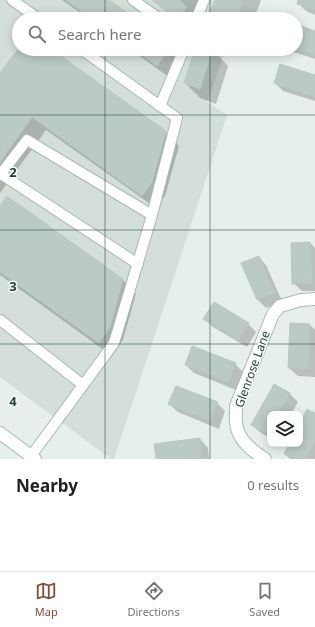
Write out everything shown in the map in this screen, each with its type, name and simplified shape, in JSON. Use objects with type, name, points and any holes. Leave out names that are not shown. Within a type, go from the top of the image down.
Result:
[{"type":"street","name":"Glenrose Lane","points":[[265,459],[253,451],[237,430],[235,419],[236,406],[273,314],[280,306],[301,300],[315,299]]},
{"type":"street","points":[[0,433],[33,457]]},
{"type":"lane","points":[[12,0],[29,12]]},
{"type":"lane","points":[[133,0],[150,12]]},
{"type":"lane","points":[[199,12],[204,0]]},
{"type":"lane","points":[[33,457],[114,343],[152,215],[177,118],[91,56]]},
{"type":"lane","points":[[160,106],[181,56]]},
{"type":"lane","points":[[138,264],[0,175],[27,140],[152,215]]},
{"type":"lane","points":[[0,320],[83,385]]},
{"type":"shaded area","points":[[0,0],[243,0],[239,12],[12,12],[12,56],[223,56],[207,102],[227,115],[114,459],[111,459],[0,377]]},
{"type":"building","points":[[66,0],[109,0],[126,12],[82,12]]},
{"type":"building","points":[[152,0],[181,0],[180,1],[187,7],[182,12],[167,12]]},
{"type":"building","points":[[215,0],[243,0],[239,12],[210,12]]},
{"type":"building","points":[[298,0],[315,0],[315,10],[297,4]]},
{"type":"building","points":[[303,27],[315,31],[315,55],[303,51]]},
{"type":"building","points":[[13,56],[61,56],[166,131],[152,182],[142,196],[32,117],[0,162],[0,73]]},
{"type":"building","points":[[143,56],[164,56],[157,66]]},
{"type":"building","points":[[193,56],[211,56],[200,89],[184,83]]},
{"type":"building","points":[[280,64],[315,75],[315,97],[274,83]]},
{"type":"building","points":[[7,196],[123,279],[110,327],[99,343],[0,272],[0,207]]},
{"type":"building","points":[[310,242],[312,283],[292,284],[291,243]]},
{"type":"building","points":[[259,256],[274,293],[257,300],[241,263]]},
{"type":"building","points":[[214,302],[249,323],[238,340],[203,319]]},
{"type":"building","points":[[290,323],[310,324],[308,369],[288,368]]},
{"type":"building","points":[[192,346],[236,363],[228,382],[185,365]]},
{"type":"building","points":[[274,384],[290,393],[281,411],[267,411],[267,433],[251,425]]},
{"type":"building","points":[[176,386],[218,402],[210,421],[168,404]]},
{"type":"building","points":[[307,409],[315,413],[315,440],[305,459],[294,459],[284,454],[288,447],[303,447],[303,417]]},
{"type":"building","points":[[200,438],[202,458],[156,459],[154,444]]}]
